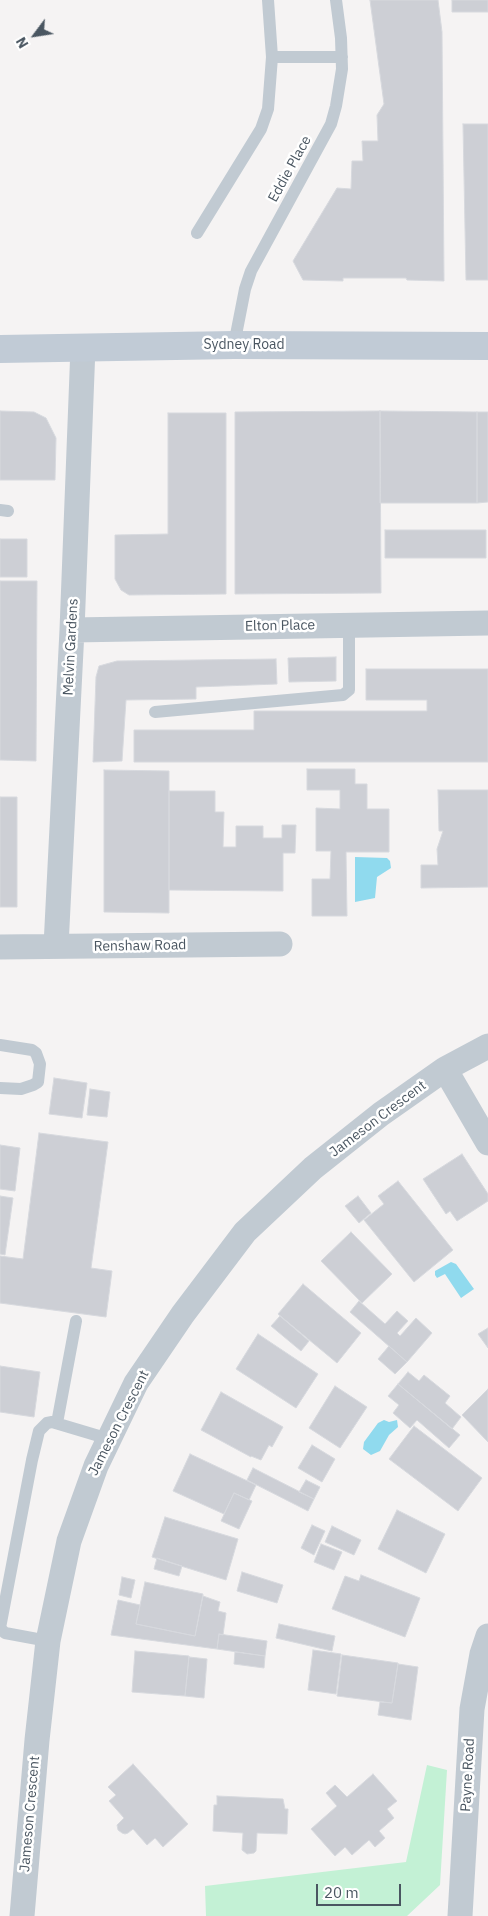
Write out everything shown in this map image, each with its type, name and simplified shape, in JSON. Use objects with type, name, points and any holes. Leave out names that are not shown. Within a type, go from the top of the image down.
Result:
[{"type":"main road","name":"Sydney Road","points":[[0,349],[234,345],[488,346]]},
{"type":"street","name":"Melvin Gardens","points":[[56,946],[72,630],[83,347]]},
{"type":"street","name":"Elton Place","points":[[72,630],[488,623]]},
{"type":"street","name":"Renshaw Road","points":[[0,947],[280,944]]},
{"type":"street","name":"Jameson Crescent","points":[[22,1916],[37,1740],[48,1641],[69,1541],[96,1466],[136,1383],[183,1314],[245,1232],[313,1168],[381,1114],[445,1069],[488,1046]]},
{"type":"street","points":[[445,1069],[488,1143]]},
{"type":"street","name":"Payne Road","points":[[460,1916],[472,1709],[482,1654],[488,1636]]},
{"type":"lane","points":[[197,233],[261,129],[268,109],[272,57],[268,0]]},
{"type":"lane","name":"Eddie Place","points":[[234,345],[245,289],[251,271],[331,124],[336,106],[342,56],[336,0]]},
{"type":"lane","points":[[272,57],[342,56]]},
{"type":"lane","points":[[156,712],[343,695],[349,690],[349,625]]},
{"type":"lane","points":[[0,1045],[32,1050],[36,1053],[40,1064],[38,1082],[33,1085],[21,1089],[0,1088]]},
{"type":"lane","points":[[57,1423],[76,1321]]},
{"type":"lane","points":[[48,1641],[5,1633],[0,1628],[39,1431],[47,1423],[57,1423],[109,1439]]},
{"type":"green space","points":[[427,1765],[447,1770],[440,1885],[407,1916],[206,1916],[205,1886],[406,1862]]},
{"type":"water","points":[[355,857],[387,858],[390,861],[391,868],[377,877],[375,898],[355,902]]},
{"type":"water","points":[[451,1262],[456,1264],[474,1289],[461,1298],[445,1274],[437,1278],[435,1275],[435,1271]]},
{"type":"water","points":[[384,1420],[389,1422],[397,1420],[398,1427],[389,1435],[380,1451],[371,1455],[363,1449],[364,1442],[378,1423]]},
{"type":"building","points":[[370,0],[438,0],[442,32],[444,281],[407,280],[406,278],[343,278],[343,281],[303,280],[293,261],[337,188],[351,189],[352,161],[363,161],[362,141],[378,141],[377,115],[384,104]]},
{"type":"building","points":[[452,0],[488,0],[488,12],[452,12]]},
{"type":"building","points":[[463,124],[488,124],[488,280],[466,280]]},
{"type":"building","points":[[0,411],[34,412],[46,418],[56,438],[55,480],[0,480]]},
{"type":"building","points":[[380,411],[381,593],[235,594],[235,412]]},
{"type":"building","points":[[380,411],[477,412],[477,503],[380,503]]},
{"type":"building","points":[[477,412],[488,412],[488,502],[477,503]]},
{"type":"building","points":[[168,413],[226,413],[226,594],[129,595],[121,590],[115,579],[115,535],[168,534]]},
{"type":"building","points":[[385,530],[486,530],[486,558],[385,558]]},
{"type":"building","points":[[0,539],[27,539],[27,577],[0,577]]},
{"type":"building","points":[[0,581],[37,581],[36,761],[0,760]]},
{"type":"building","points":[[336,657],[336,681],[289,682],[288,658]]},
{"type":"building","points":[[276,659],[277,684],[196,687],[196,699],[126,700],[122,761],[93,762],[96,677],[99,666],[117,661]]},
{"type":"building","points":[[366,669],[488,669],[488,762],[134,762],[134,730],[254,730],[254,711],[427,711],[427,700],[366,700]]},
{"type":"building","points":[[307,769],[355,769],[355,784],[367,784],[367,809],[389,809],[389,852],[346,852],[347,916],[312,916],[312,879],[330,879],[331,851],[316,851],[316,808],[340,809],[340,790],[307,790]]},
{"type":"building","points":[[104,770],[169,771],[169,913],[104,912]]},
{"type":"building","points":[[438,790],[488,790],[488,887],[421,888],[421,865],[438,865],[437,849],[443,831],[439,831]]},
{"type":"building","points":[[169,791],[215,791],[215,812],[224,812],[223,847],[236,847],[236,826],[263,826],[263,838],[282,838],[282,825],[296,825],[295,853],[283,853],[283,891],[169,890]]},
{"type":"building","points":[[0,797],[17,797],[17,907],[0,907]]},
{"type":"building","points":[[54,1078],[87,1083],[82,1118],[49,1114]]},
{"type":"building","points":[[90,1089],[110,1092],[107,1117],[87,1115]]},
{"type":"building","points":[[39,1133],[108,1142],[91,1268],[112,1271],[106,1317],[0,1303],[0,1256],[23,1259]]},
{"type":"building","points":[[0,1145],[20,1148],[15,1191],[0,1189]]},
{"type":"building","points":[[462,1154],[488,1194],[488,1201],[457,1221],[450,1211],[446,1214],[423,1179]]},
{"type":"building","points":[[398,1181],[453,1250],[414,1282],[364,1220],[384,1204],[378,1196]]},
{"type":"building","points":[[0,1196],[13,1198],[5,1255],[0,1254]]},
{"type":"building","points":[[358,1196],[371,1213],[359,1223],[345,1206]]},
{"type":"building","points":[[351,1232],[392,1274],[362,1303],[321,1261]]},
{"type":"building","points":[[303,1284],[361,1333],[337,1363],[278,1314]]},
{"type":"building","points":[[359,1301],[385,1324],[397,1311],[408,1321],[397,1333],[400,1336],[416,1318],[432,1333],[407,1362],[350,1312]]},
{"type":"building","points":[[280,1316],[309,1341],[301,1351],[271,1326]]},
{"type":"building","points":[[488,1328],[488,1348],[478,1334]]},
{"type":"building","points":[[258,1334],[318,1374],[296,1408],[236,1369]]},
{"type":"building","points":[[389,1346],[407,1362],[395,1374],[378,1359]]},
{"type":"building","points":[[0,1366],[40,1372],[34,1417],[0,1412]]},
{"type":"building","points":[[408,1372],[419,1381],[424,1375],[450,1396],[445,1403],[461,1417],[452,1429],[398,1384]]},
{"type":"building","points":[[398,1384],[460,1435],[449,1448],[417,1420],[410,1428],[393,1413],[399,1405],[388,1396]]},
{"type":"building","points":[[335,1386],[367,1407],[340,1448],[309,1428]]},
{"type":"building","points":[[488,1389],[488,1442],[462,1415]]},
{"type":"building","points":[[221,1392],[283,1427],[272,1447],[269,1445],[261,1460],[251,1457],[201,1430]]},
{"type":"building","points":[[414,1426],[482,1478],[458,1511],[389,1459]]},
{"type":"building","points":[[312,1445],[335,1459],[322,1482],[298,1468]]},
{"type":"building","points":[[190,1454],[256,1485],[249,1500],[234,1493],[224,1514],[173,1491]]},
{"type":"building","points":[[253,1468],[314,1499],[308,1511],[247,1480]]},
{"type":"building","points":[[306,1480],[320,1487],[314,1499],[299,1492]]},
{"type":"building","points":[[234,1493],[252,1501],[239,1529],[221,1521]]},
{"type":"building","points":[[397,1510],[445,1534],[426,1573],[378,1549]]},
{"type":"building","points":[[165,1517],[238,1539],[226,1580],[152,1557]]},
{"type":"building","points":[[312,1525],[325,1531],[314,1555],[301,1548]]},
{"type":"building","points":[[332,1526],[361,1540],[354,1555],[325,1542]]},
{"type":"building","points":[[321,1544],[342,1552],[334,1570],[314,1562]]},
{"type":"building","points":[[157,1558],[182,1566],[179,1576],[154,1569]]},
{"type":"building","points":[[242,1572],[283,1585],[277,1603],[237,1591]]},
{"type":"building","points":[[361,1575],[420,1598],[405,1637],[332,1609],[345,1576],[359,1581]]},
{"type":"building","points":[[122,1577],[135,1580],[131,1598],[119,1595]]},
{"type":"building","points":[[145,1582],[203,1594],[195,1636],[136,1624]]},
{"type":"building","points":[[203,1596],[220,1602],[218,1611],[226,1613],[223,1635],[219,1634],[217,1649],[111,1635],[118,1600],[140,1605],[136,1624],[195,1636]]},
{"type":"building","points":[[279,1624],[335,1636],[332,1651],[276,1638]]},
{"type":"building","points":[[219,1634],[267,1641],[265,1656],[217,1649]]},
{"type":"building","points":[[313,1650],[341,1654],[336,1694],[308,1690]]},
{"type":"building","points":[[135,1651],[189,1656],[185,1696],[132,1692]]},
{"type":"building","points":[[235,1652],[265,1656],[264,1668],[234,1664]]},
{"type":"building","points":[[342,1655],[398,1663],[392,1703],[337,1696]]},
{"type":"building","points":[[189,1657],[207,1659],[204,1698],[185,1696]]},
{"type":"building","points":[[398,1664],[418,1667],[411,1720],[378,1715],[380,1702],[392,1703]]},
{"type":"building","points":[[133,1764],[188,1824],[163,1847],[155,1838],[147,1845],[133,1829],[125,1834],[118,1830],[117,1825],[124,1818],[109,1801],[116,1795],[108,1787]]},
{"type":"building","points":[[373,1774],[397,1801],[387,1809],[394,1818],[379,1831],[385,1838],[375,1847],[369,1840],[352,1855],[345,1847],[335,1856],[311,1829],[337,1806],[326,1793],[335,1785],[347,1797]]},
{"type":"building","points":[[217,1796],[283,1799],[285,1809],[288,1809],[287,1834],[257,1833],[256,1851],[247,1854],[242,1850],[243,1833],[213,1831],[214,1805],[217,1805]]}]
